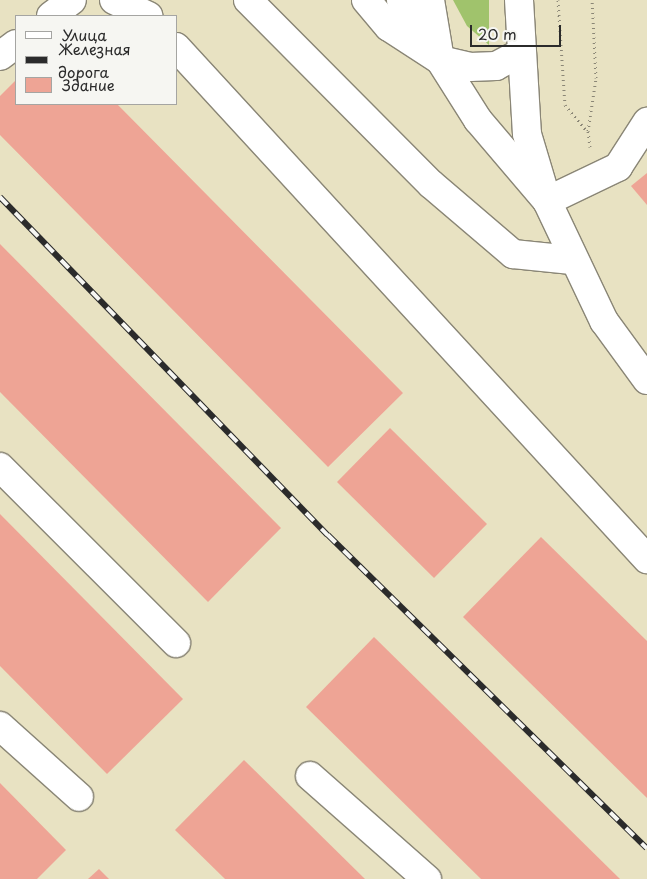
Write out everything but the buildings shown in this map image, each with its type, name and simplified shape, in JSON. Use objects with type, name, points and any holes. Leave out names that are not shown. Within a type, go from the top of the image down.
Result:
[{"type":"main road","points":[[52,15],[72,0]]},
{"type":"main road","points":[[114,0],[146,15]]},
{"type":"main road","points":[[248,0],[431,184],[513,254],[572,260]]},
{"type":"main road","points":[[366,0],[389,28],[440,60],[470,68],[496,66],[520,53]]},
{"type":"main road","points":[[401,0],[478,120],[547,201]]},
{"type":"main road","points":[[430,0],[440,60]]},
{"type":"main road","points":[[519,0],[520,53],[527,134],[547,201],[572,260],[604,321],[647,380]]},
{"type":"main road","points":[[0,56],[15,45]]},
{"type":"main road","points":[[178,49],[647,558]]},
{"type":"main road","points":[[547,201],[596,180],[618,167],[647,122]]},
{"type":"main road","points":[[0,467],[176,643]]},
{"type":"main road","points":[[0,726],[79,797]]},
{"type":"main road","points":[[310,776],[427,879]]},
{"type":"path","points":[[558,0],[565,105],[588,131]]},
{"type":"path","points":[[592,0],[596,78],[588,131],[596,180]]},
{"type":"green space","points":[[453,0],[489,0],[489,45],[467,26]]},
{"type":"railway","points":[[0,197],[328,535],[647,848]]}]
